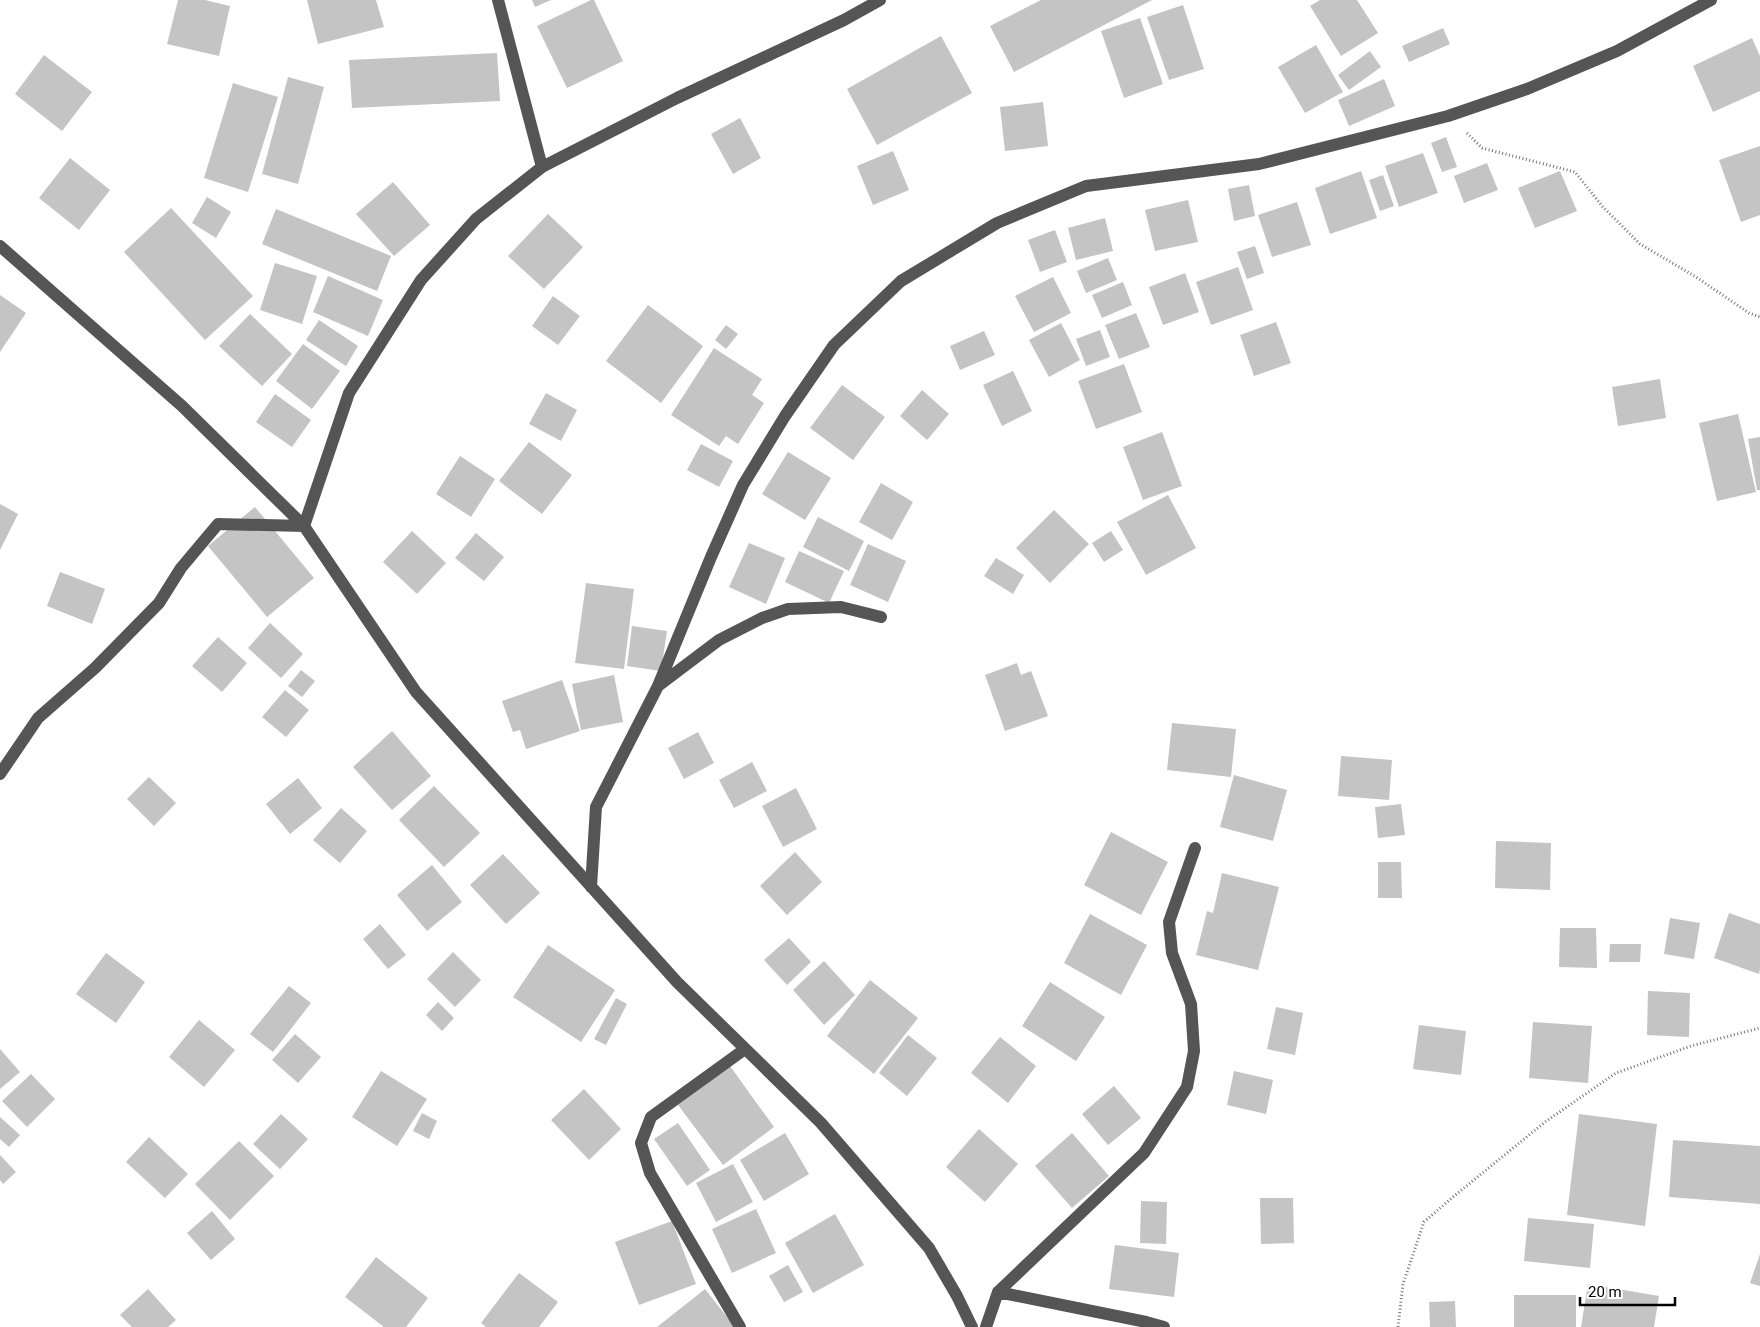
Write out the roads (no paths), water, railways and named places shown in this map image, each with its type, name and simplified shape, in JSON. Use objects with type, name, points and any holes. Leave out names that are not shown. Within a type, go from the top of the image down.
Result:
[{"type":"street","points":[[498,0],[542,167]]},
{"type":"street","points":[[304,526],[348,393],[421,280],[476,219],[542,167],[677,98],[844,20],[880,0]]},
{"type":"street","points":[[591,887],[596,807],[658,686],[743,485],[784,416],[834,345],[901,281],[997,223],[1086,186],[1259,164],[1448,116],[1527,89],[1617,51],[1711,0]]},
{"type":"street","points":[[0,246],[182,406],[304,526],[416,692],[677,982],[821,1123],[929,1248],[957,1296],[972,1327]]},
{"type":"street","points":[[0,774],[38,718],[95,668],[159,603],[182,568],[218,524],[304,526]]},
{"type":"street","points":[[658,686],[719,640],[762,618],[788,609],[841,607],[881,617]]},
{"type":"street","points":[[986,1327],[998,1292],[1144,1153],[1187,1088],[1194,1051],[1192,1004],[1172,953],[1169,922],[1195,848]]},
{"type":"street","points":[[740,1327],[650,1173],[641,1143],[651,1117],[745,1049]]},
{"type":"street","points":[[998,1292],[1164,1327]]}]
